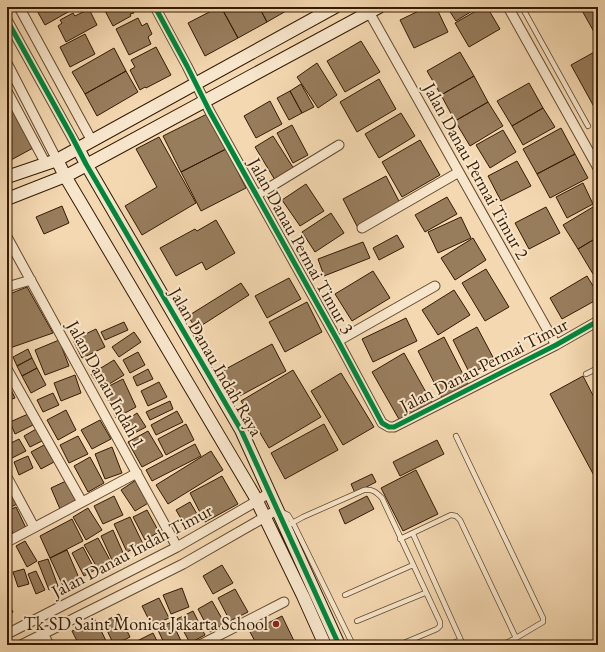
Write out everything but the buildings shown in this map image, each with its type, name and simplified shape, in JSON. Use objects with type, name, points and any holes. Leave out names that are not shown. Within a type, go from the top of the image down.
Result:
[{"type":"street","points":[[18,7],[92,141]]},
{"type":"street","name":"Jalan Danau Permai Timur 3","points":[[155,7],[197,84],[204,100],[382,423]]},
{"type":"street","points":[[7,177],[54,161],[197,84],[335,7]]},
{"type":"street","points":[[508,7],[598,168]]},
{"type":"street","points":[[7,199],[67,175],[204,100],[374,10]]},
{"type":"street","name":"Jalan Danau Permai Timur 2","points":[[374,10],[459,172],[556,345]]},
{"type":"street","points":[[7,20],[76,149]]},
{"type":"street","points":[[7,63],[54,161]]},
{"type":"street","points":[[7,91],[54,161]]},
{"type":"street","points":[[257,195],[339,145]]},
{"type":"street","name":"Jalan Danau Indah Raya","points":[[76,149],[84,165],[241,430],[278,509],[289,525],[339,645]]},
{"type":"street","name":"Jalan Danau Indah Raya","points":[[54,161],[67,175],[257,502],[325,645]]},
{"type":"street","points":[[362,228],[459,172]]},
{"type":"street","name":"Jalan Danau Indah 1","points":[[7,237],[177,547]]},
{"type":"street","points":[[7,287],[31,280]]},
{"type":"street","points":[[338,341],[435,286]]},
{"type":"street","name":"Jalan Danau Permai Timur","points":[[382,423],[389,427],[394,427],[556,345],[598,320]]},
{"type":"street","points":[[7,368],[82,502]]},
{"type":"street","points":[[221,439],[233,432],[241,430]]},
{"type":"street","points":[[7,542],[137,473]]},
{"type":"street","points":[[7,477],[34,527]]},
{"type":"street","name":"Jalan Danau Indah Timur","points":[[7,634],[177,547],[257,502],[270,492]]},
{"type":"street","points":[[21,645],[183,564],[278,509]]},
{"type":"street","points":[[200,645],[216,641],[284,602]]},
{"type":"street","points":[[43,633],[49,645]]},
{"type":"lane","points":[[522,7],[588,126]]},
{"type":"lane","points":[[586,374],[598,368]]},
{"type":"lane","points":[[456,436],[543,618],[543,622],[502,645]]},
{"type":"lane","points":[[353,645],[289,525],[303,517],[364,490],[371,489],[382,498],[440,622],[440,626],[437,628],[399,645]]},
{"type":"lane","points":[[400,539],[451,515],[456,516],[460,520],[516,638]]},
{"type":"lane","points":[[413,534],[463,645]]},
{"type":"lane","points":[[345,595],[413,564]]},
{"type":"lane","points":[[357,621],[426,592]]},
{"type":"lane","points":[[448,645],[461,640]]},
{"type":"cycle path","points":[[155,7],[210,112],[382,423],[389,427],[394,427],[556,345],[598,321]]},
{"type":"cycle path","points":[[7,20],[86,164],[241,430],[339,645]]},
{"type":"place","name":"Tk-SD Saint Monica Jakarta School","points":[[276,624]]}]
